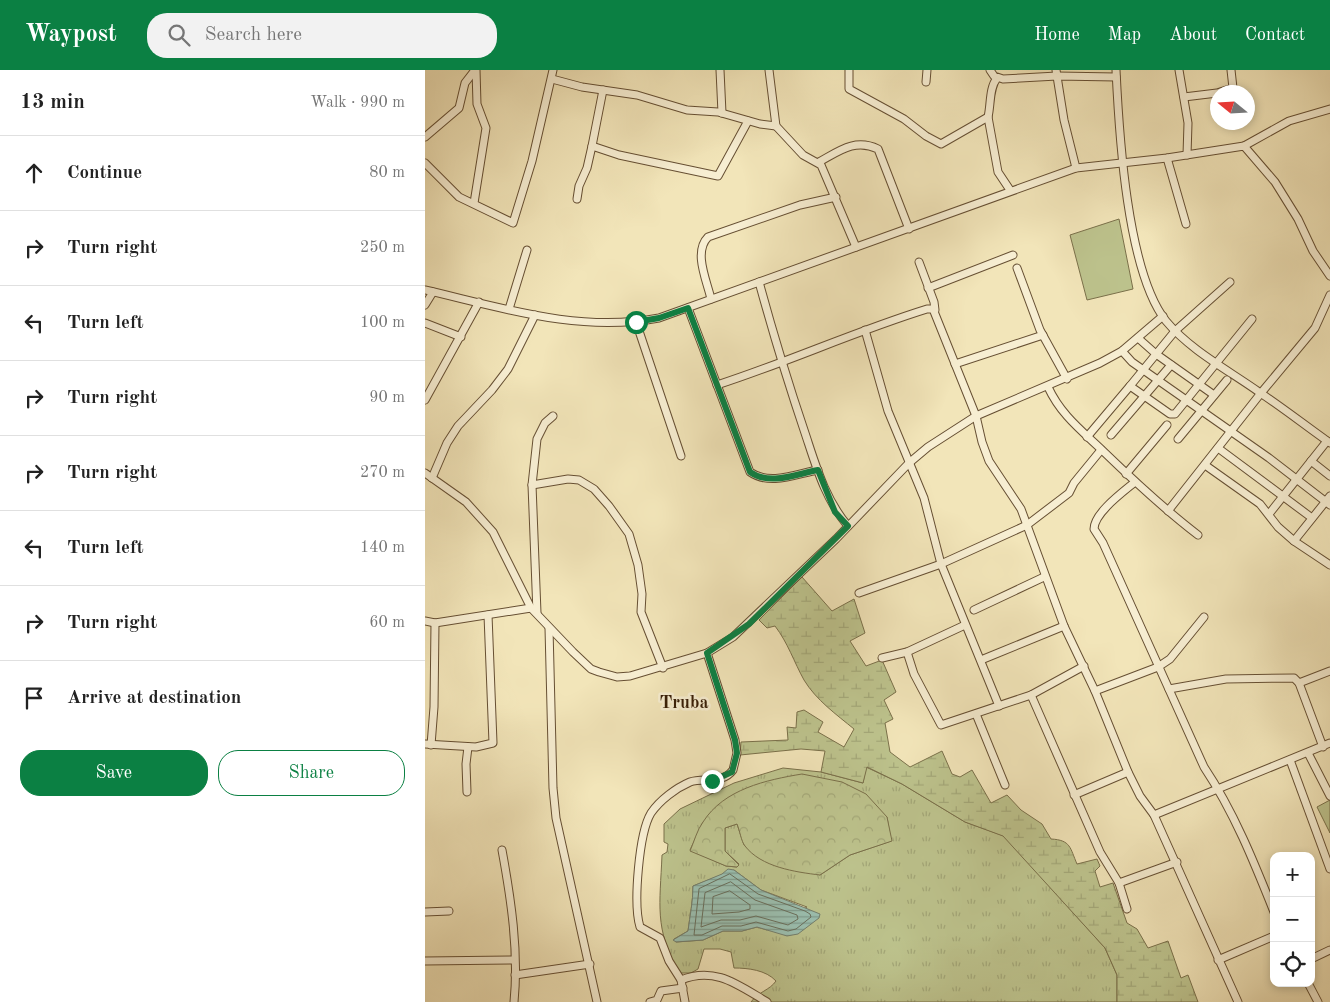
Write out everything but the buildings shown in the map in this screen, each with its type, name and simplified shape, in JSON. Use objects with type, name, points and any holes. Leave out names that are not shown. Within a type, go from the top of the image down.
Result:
[{"type":"street","points":[[425,137],[459,108],[465,83],[475,70]]},
{"type":"street","points":[[475,70],[477,104],[485,128],[475,204]]},
{"type":"street","points":[[425,163],[451,191],[467,202],[475,204],[511,223],[515,222],[519,198],[532,160],[553,70]]},
{"type":"street","points":[[720,70],[722,113]]},
{"type":"street","points":[[769,70],[776,126]]},
{"type":"street","points":[[849,70],[849,89],[915,126],[936,143],[941,144],[988,117]]},
{"type":"street","points":[[927,70],[927,82]]},
{"type":"street","points":[[990,70],[997,78]]},
{"type":"street","points":[[1179,70],[1188,126],[1187,155]]},
{"type":"street","points":[[1231,70],[1233,85]]},
{"type":"street","points":[[997,78],[1057,73],[1116,73],[1124,162],[1142,272],[1163,316],[1175,331],[1328,442],[1269,514]]},
{"type":"street","points":[[1057,73],[1064,120],[1076,168]]},
{"type":"street","points":[[997,78],[991,92],[992,103],[988,117],[998,172],[1010,190]]},
{"type":"street","points":[[552,79],[637,95],[687,110],[722,113],[748,121],[776,126],[803,154],[819,162],[836,197],[856,247]]},
{"type":"street","points":[[577,199],[579,186],[587,168],[603,90]]},
{"type":"street","points":[[1184,97],[1210,94]]},
{"type":"street","points":[[425,290],[563,321],[594,324],[636,322],[659,318],[948,216],[1010,190],[1076,168],[1167,158],[1244,146],[1289,121],[1330,109]]},
{"type":"street","points":[[592,146],[619,155],[718,176],[748,121]]},
{"type":"street","points":[[819,162],[855,144],[869,145],[878,149],[909,229]]},
{"type":"street","points":[[1244,146],[1275,182],[1298,219],[1313,251],[1330,276]]},
{"type":"street","points":[[1167,158],[1186,224]]},
{"type":"street","points":[[711,299],[701,255],[703,242],[708,237],[800,205],[836,197]]},
{"type":"street","points":[[509,309],[527,250]]},
{"type":"street","points":[[928,288],[1013,256]]},
{"type":"street","points":[[919,262],[935,310],[976,416],[989,461],[1021,510],[1044,577],[1064,626],[1095,691],[1128,772],[1140,796],[1154,815],[1177,862],[1218,960],[1238,1002]]},
{"type":"street","points":[[1017,268],[1043,335],[1067,379]]},
{"type":"street","points":[[759,282],[781,364],[818,470],[835,512],[848,526]]},
{"type":"street","points":[[1087,437],[1175,331],[1229,282]]},
{"type":"street","points":[[425,305],[433,292]]},
{"type":"street","points":[[1168,511],[1315,328],[1330,296]]},
{"type":"street","points":[[425,400],[479,302]]},
{"type":"street","points":[[688,308],[750,472],[757,477],[769,480],[818,470]]},
{"type":"street","points":[[717,385],[781,364],[865,330],[927,309],[935,310]]},
{"type":"street","points":[[432,478],[447,444],[458,426],[492,390],[508,369],[535,315]]},
{"type":"street","points":[[425,473],[466,502],[493,532],[534,611],[549,628],[591,669],[617,677],[630,676],[663,668],[707,653],[749,624],[909,463],[928,447],[976,416],[1067,379],[1122,351],[1163,316]]},
{"type":"street","points":[[1130,386],[1172,414],[1187,400],[1251,319]]},
{"type":"street","points":[[636,322],[681,456]]},
{"type":"street","points":[[425,323],[461,336]]},
{"type":"street","points":[[865,330],[888,411],[924,498],[941,564],[999,706]]},
{"type":"street","points":[[955,364],[1043,335]]},
{"type":"street","points":[[1138,338],[1156,354],[1214,395]]},
{"type":"street","points":[[1122,351],[1143,370],[1329,501],[1294,541]]},
{"type":"street","points":[[1111,435],[1171,365]]},
{"type":"street","points":[[1178,439],[1227,380]]},
{"type":"street","points":[[1048,387],[1056,405],[1087,437],[1135,482],[1198,535]]},
{"type":"street","points":[[534,611],[532,485],[537,438],[545,423],[553,416]]},
{"type":"street","points":[[1126,474],[1167,424]]},
{"type":"street","points":[[1218,448],[1313,518]]},
{"type":"street","points":[[859,593],[941,564],[1027,525],[1069,493],[1074,483],[1101,450]]},
{"type":"street","points":[[1311,461],[1330,476]]},
{"type":"street","points":[[1205,465],[1260,504],[1278,527],[1294,541],[1330,565]]},
{"type":"street","points":[[532,485],[568,479],[579,480],[594,489],[609,506],[629,534],[638,565],[642,594],[641,612],[663,668]]},
{"type":"street","points":[[1135,482],[1105,508],[1096,520],[1094,529],[1103,543],[1205,767],[1220,790],[1270,902]]},
{"type":"street","points":[[973,610],[1044,577]]},
{"type":"street","points":[[425,621],[435,623],[487,615],[534,611]]},
{"type":"street","points":[[435,623],[434,707],[428,744],[485,747],[493,744],[494,741],[487,615]]},
{"type":"street","points":[[1095,691],[1158,667],[1178,650],[1204,617]]},
{"type":"street","points":[[882,658],[907,652],[965,625]]},
{"type":"street","points":[[981,660],[1064,626]]},
{"type":"street","points":[[549,628],[553,788],[556,818],[597,1002]]},
{"type":"street","points":[[907,652],[914,674],[939,724],[976,714],[1031,694],[1083,666]]},
{"type":"street","points":[[685,1002],[681,980],[669,960],[660,938],[640,927],[637,878],[645,830],[650,815],[656,807],[673,792],[688,783],[698,779],[712,781],[733,770],[737,753],[735,740],[707,653]]},
{"type":"street","points":[[1299,683],[1330,671]]},
{"type":"street","points":[[1154,815],[1220,790],[1327,745],[1299,683],[1290,676],[1226,678],[1169,689]]},
{"type":"street","points":[[1031,694],[1100,852],[1119,884],[1127,909]]},
{"type":"street","points":[[976,714],[1005,785]]},
{"type":"street","points":[[467,792],[466,764],[468,747]]},
{"type":"street","points":[[1307,753],[1330,796]]},
{"type":"street","points":[[1290,760],[1330,869]]},
{"type":"street","points":[[1074,795],[1128,772]]},
{"type":"street","points":[[502,850],[512,920],[515,975],[514,1002]]},
{"type":"street","points":[[1119,884],[1177,862]]},
{"type":"street","points":[[425,912],[449,911]]},
{"type":"street","points":[[1218,960],[1270,938]]},
{"type":"street","points":[[1315,957],[1330,950]]},
{"type":"street","points":[[425,961],[514,960]]},
{"type":"street","points":[[515,975],[589,964]]},
{"type":"street","points":[[681,980],[695,974],[713,974],[732,982],[767,1002]]},
{"type":"street","points":[[1310,987],[1318,1002]]},
{"type":"street","points":[[650,1002],[657,1000],[661,991],[683,988]]},
{"type":"green space","points":[[1119,219],[1133,289],[1087,300],[1070,235]]},
{"type":"green space","points":[[802,577],[832,611],[854,599],[865,633],[850,641],[866,666],[882,660],[896,692],[884,700],[893,719],[885,723],[890,752],[910,767],[942,751],[952,774],[960,777],[972,770],[991,803],[1007,795],[1021,810],[1042,824],[1051,839],[1066,843],[1071,849],[1077,864],[1097,859],[1100,866],[1095,871],[1100,887],[1113,883],[1127,923],[1137,929],[1148,948],[1168,941],[1181,978],[1188,975],[1198,1002],[1117,1002],[1117,975],[1105,948],[1003,836],[965,822],[902,784],[867,767],[863,783],[821,772],[825,751],[801,749],[740,755],[741,742],[788,740],[787,727],[796,728],[797,712],[804,710],[823,722],[818,732],[844,747],[854,729],[814,694],[804,680],[784,639],[775,626],[767,628],[759,620]]},
{"type":"green space","points":[[866,767],[902,784],[965,822],[1004,836],[1105,948],[1117,975],[1117,1002],[751,1002],[776,981],[762,972],[734,968],[731,952],[720,949],[704,949],[698,969],[691,973],[679,973],[666,943],[660,916],[662,855],[667,852],[668,844],[664,842],[664,824],[680,809],[734,783],[783,768],[821,772],[863,783]],"holes":[[[887,817],[891,841],[850,855],[820,875],[744,845],[737,824],[725,828],[725,851],[739,864],[737,867],[726,866],[690,850],[703,822]],[[734,870],[761,890],[807,907],[767,930],[757,927],[742,931],[723,931],[703,940],[676,942],[674,939],[688,931],[693,886]]]},
{"type":"green space","points":[[802,774],[842,782],[866,794],[887,817],[892,841],[850,855],[820,875],[790,870],[769,864],[760,859],[745,846],[737,824],[725,828],[725,851],[739,865],[737,867],[726,866],[690,851],[701,825],[722,801],[760,783]]},
{"type":"green space","points":[[1330,800],[1330,833],[1317,807]]},
{"type":"water","points":[[728,869],[734,870],[761,890],[820,914],[819,918],[798,934],[787,936],[757,927],[742,931],[723,931],[703,940],[676,942],[673,940],[688,931],[693,886],[722,874]]},
{"type":"district","name":"Truba","points":[[684,702]]},
{"type":"route","points":[[636,322],[659,318],[688,308],[750,472],[757,477],[769,480],[818,470],[835,512],[848,526],[837,539],[749,624],[707,653],[718,683],[722,703],[737,750],[732,772],[712,781]]}]
